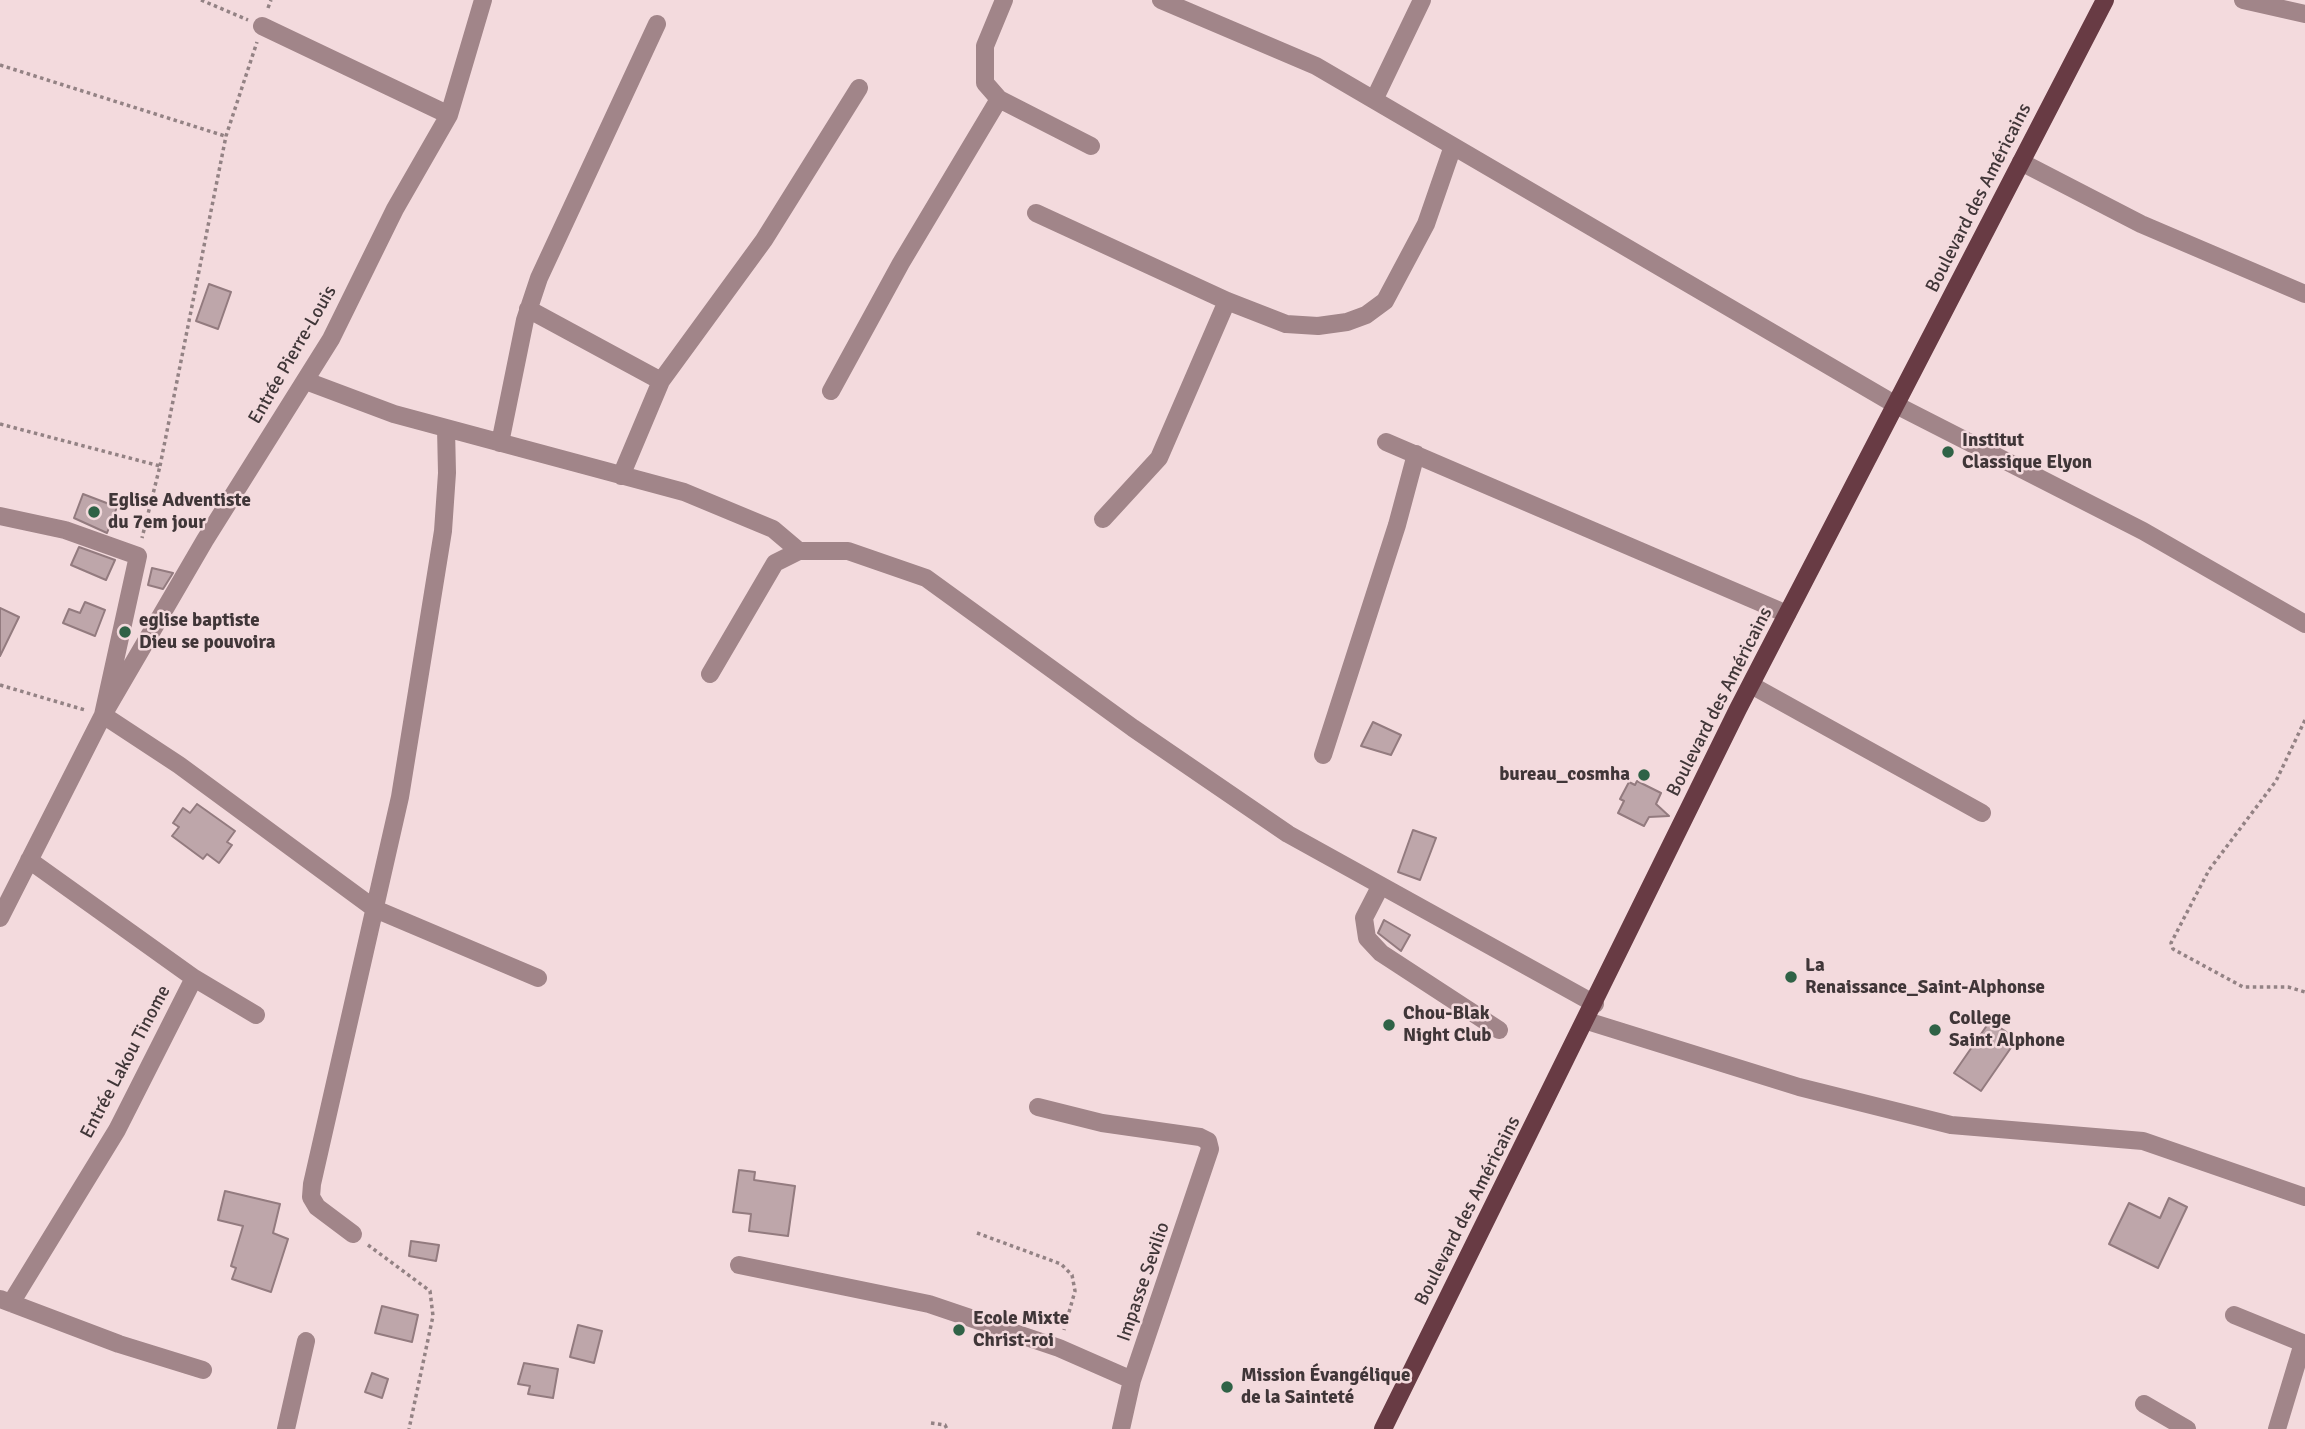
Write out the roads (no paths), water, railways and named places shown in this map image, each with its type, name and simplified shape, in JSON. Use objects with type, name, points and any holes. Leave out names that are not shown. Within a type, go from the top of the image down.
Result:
[{"type":"main road","name":"Boulevard des Américains","points":[[1383,1429],[1751,685],[2105,0]]},
{"type":"street","name":"Entrée Pierre-Louis","points":[[103,715],[205,540],[331,339],[395,209],[449,116],[483,0]]},
{"type":"street","points":[[1004,0],[985,47],[985,82],[999,99],[1091,146]]},
{"type":"street","points":[[1161,0],[1316,66],[1896,405],[2143,531],[2305,624]]},
{"type":"street","points":[[1374,100],[1422,0]]},
{"type":"street","points":[[2243,0],[2305,14]]},
{"type":"street","points":[[500,443],[528,309],[539,278],[657,24]]},
{"type":"street","points":[[262,26],[449,116]]},
{"type":"street","points":[[621,476],[661,381],[764,240],[859,88]]},
{"type":"street","points":[[831,391],[901,263],[999,99]]},
{"type":"street","points":[[1037,213],[1227,301],[1286,324],[1318,326],[1347,322],[1366,315],[1385,301],[1426,223],[1453,146]]},
{"type":"street","points":[[2021,162],[2141,223],[2305,294]]},
{"type":"street","points":[[1103,519],[1159,458],[1227,301]]},
{"type":"street","points":[[528,309],[661,381]]},
{"type":"street","points":[[306,381],[394,414],[684,492],[773,529],[799,551]]},
{"type":"street","points":[[353,1234],[317,1207],[312,1197],[312,1184],[400,797],[443,531],[447,473],[446,428]]},
{"type":"street","points":[[1386,442],[1787,614]]},
{"type":"street","points":[[1323,755],[1397,525],[1416,454]]},
{"type":"street","points":[[0,516],[65,530],[138,556],[103,715],[0,918]]},
{"type":"street","points":[[710,674],[775,562],[799,551],[848,551],[926,578],[1133,728],[1288,834],[1595,1004]]},
{"type":"street","points":[[1751,685],[1982,813]]},
{"type":"street","points":[[103,715],[179,765],[375,909],[538,978]]},
{"type":"street","name":"Entrée Lakou Tinome","points":[[5,1301],[117,1130],[194,978],[29,860]]},
{"type":"street","points":[[1380,887],[1364,918],[1367,938],[1381,953],[1499,1030]]},
{"type":"street","points":[[194,978],[256,1014]]},
{"type":"street","points":[[1587,1021],[1799,1087],[1951,1125],[2143,1141],[2305,1197]]},
{"type":"street","name":"Impasse Sevilio","points":[[1038,1107],[1102,1123],[1200,1137],[1208,1141],[1210,1149],[1132,1380],[1121,1429]]},
{"type":"street","points":[[739,1265],[901,1297],[1059,1349],[1132,1380]]},
{"type":"street","points":[[5,1301],[119,1344],[203,1370]]},
{"type":"street","points":[[2234,1315],[2304,1343],[2277,1429]]},
{"type":"street","points":[[286,1429],[306,1341]]},
{"type":"street","points":[[2144,1404],[2187,1429]]},
{"type":"place","name":"Institut Classique Elyon","points":[[1948,452]]},
{"type":"place","name":"Eglise Adventiste du 7em jour","points":[[94,512]]},
{"type":"place","name":"eglise baptiste Dieu se pouvoira","points":[[125,632]]},
{"type":"place","name":"bureau_cosmha","points":[[1644,775]]},
{"type":"place","name":"La Renaissance_Saint-Alphonse","points":[[1791,977]]},
{"type":"place","name":"Chou-Blak Night Club","points":[[1389,1025]]},
{"type":"place","name":"College Saint Alphone","points":[[1935,1030]]},
{"type":"place","name":"Ecole Mixte Christ-roi","points":[[959,1330]]},
{"type":"place","name":"Mission Évangélique de la Sainteté","points":[[1227,1387]]}]
